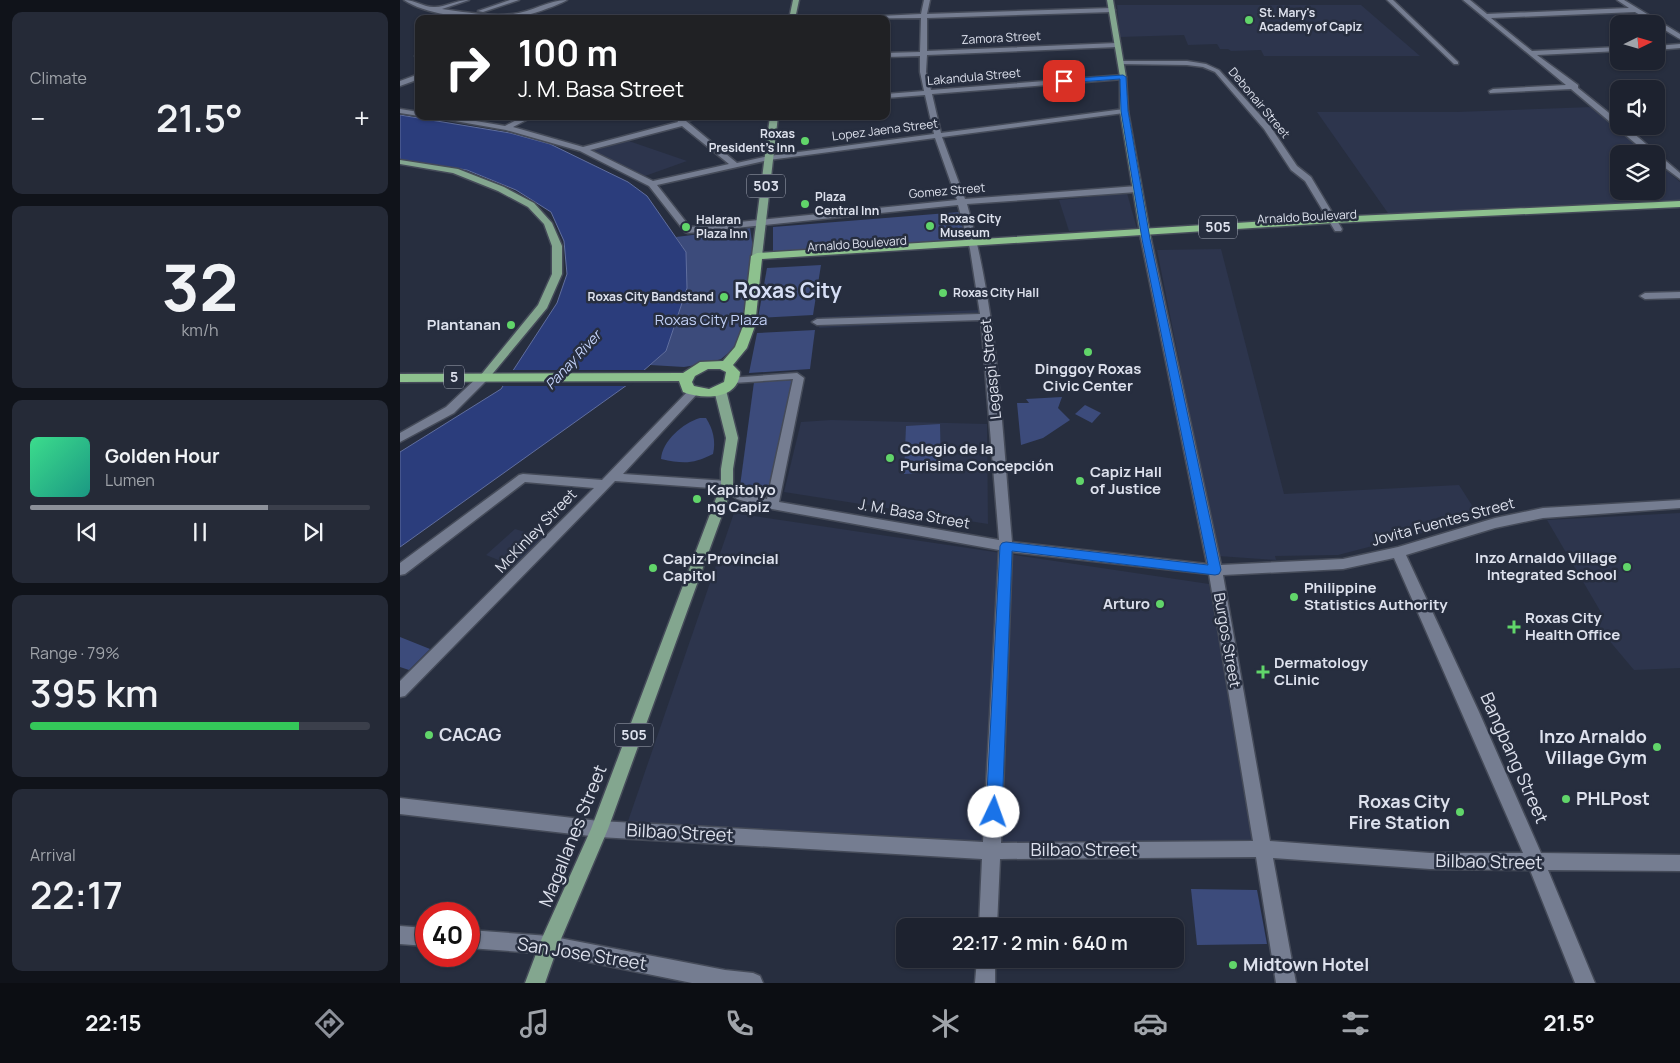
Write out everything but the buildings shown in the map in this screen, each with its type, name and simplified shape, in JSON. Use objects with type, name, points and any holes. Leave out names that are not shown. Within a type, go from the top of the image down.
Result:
[{"type":"highway","name":"Arnaldo Boulevard","points":[[756,261],[974,245],[1679,207]]},
{"type":"highway","points":[[726,366],[741,348],[749,326],[756,261]]},
{"type":"highway","points":[[720,364],[726,366],[733,372],[733,380],[720,390],[706,393],[693,392],[686,386],[687,377],[691,372],[705,366],[720,364]]},
{"type":"highway","name":"5","points":[[400,378],[486,376],[507,378],[687,377]]},
{"type":"main road","points":[[793,15],[796,0]]},
{"type":"main road","points":[[1110,0],[1123,77],[1124,111],[1145,236]]},
{"type":"main road","name":"503","points":[[756,261],[774,120]]},
{"type":"main road","points":[[400,162],[455,170],[501,189],[531,205],[548,223],[557,246],[557,274],[543,306],[486,376]]},
{"type":"main road","name":"Magallanes Street","points":[[535,983],[549,945],[600,829],[726,485],[732,438],[720,390]]},
{"type":"street","points":[[433,9],[466,0]]},
{"type":"street","points":[[469,14],[516,0]]},
{"type":"street","points":[[517,15],[564,0]]},
{"type":"street","name":"Legaspi Street","points":[[927,0],[924,16],[922,72],[938,136],[962,202],[974,245],[986,317],[1006,546],[988,918]]},
{"type":"street","points":[[1390,0],[1456,63]]},
{"type":"street","points":[[1466,0],[1610,117]]},
{"type":"street","points":[[1620,0],[1680,37]]},
{"type":"street","points":[[411,1],[433,9],[492,15]]},
{"type":"street","points":[[890,17],[1112,10]]},
{"type":"street","points":[[1485,16],[1636,10]]},
{"type":"street","name":"Zamora Street","points":[[890,55],[1117,45]]},
{"type":"street","points":[[1665,47],[1680,46]]},
{"type":"street","points":[[1529,53],[1610,49]]},
{"type":"street","name":"Debonair Street","points":[[1121,63],[1187,63],[1217,71],[1267,128],[1294,168],[1308,179],[1336,224]]},
{"type":"street","name":"Lakandula Street","points":[[890,96],[1123,77]]},
{"type":"street","points":[[400,84],[415,78]]},
{"type":"street","points":[[1493,91],[1575,87]]},
{"type":"street","points":[[400,111],[415,113]]},
{"type":"street","name":"Lopez Jaena Street","points":[[652,184],[769,158],[1124,111]]},
{"type":"street","points":[[456,120],[506,128],[583,149],[652,184]]},
{"type":"street","points":[[506,128],[522,120]]},
{"type":"street","points":[[583,149],[680,120],[735,165]]},
{"type":"street","points":[[1631,135],[1642,145]]},
{"type":"street","points":[[1665,164],[1680,177]]},
{"type":"street","name":"Gomez Street","points":[[652,184],[688,230],[760,221],[962,202],[1136,189]]},
{"type":"street","name":"Burgos Street","points":[[1145,236],[1215,570],[1286,983]]},
{"type":"street","points":[[1645,296],[1680,295]]},
{"type":"street","points":[[817,322],[986,317]]},
{"type":"street","points":[[400,438],[450,410],[486,376]]},
{"type":"street","points":[[733,380],[788,376],[797,376],[799,378],[772,505]]},
{"type":"street","name":"McKinley Street","points":[[400,691],[608,481],[693,392]]},
{"type":"street","name":"J. M. Basa Street","points":[[400,570],[523,478],[726,485],[741,496],[772,505],[1006,546],[1215,570]]},
{"type":"street","name":"Jovita Fuentes Street","points":[[1215,570],[1343,564],[1398,552],[1543,512],[1680,504]]},
{"type":"street","name":"Bangbang Street","points":[[1398,552],[1478,725],[1538,863],[1585,983]]},
{"type":"street","name":"Bilbao Street","points":[[400,806],[600,829],[992,850],[1262,849],[1430,862],[1680,863]]},
{"type":"street","points":[[400,935],[415,936]]},
{"type":"street","name":"San Jose Street","points":[[480,941],[549,945],[725,980],[753,983]]},
{"type":"street","points":[[985,983],[986,968]]},
{"type":"shaded area","name":"St. Mary's Academy of Capiz","points":[[1117,5],[1361,5],[1420,56],[1264,56],[1261,50],[1231,51],[1220,49],[1217,44],[1188,45],[1184,35],[1120,37]]},
{"type":"shaded area","points":[[1592,107],[1610,122],[1610,135],[1625,135],[1636,145],[1610,145],[1610,200],[1665,200],[1665,170],[1680,182],[1680,200],[1390,216],[1317,112],[1457,112]]},
{"type":"shaded area","points":[[626,140],[687,161],[645,176],[590,149]]},
{"type":"shaded area","points":[[1127,193],[1137,229],[1069,231],[1059,200]]},
{"type":"shaded area","points":[[1221,249],[1284,494],[1459,485],[1480,518],[1338,555],[1275,556],[1276,560],[1218,556],[1157,250]]},
{"type":"shaded area","points":[[979,310],[980,321],[819,328],[822,317]]},
{"type":"shaded area","name":"Colegio de la Purisima Concepción","points":[[831,420],[987,424],[988,524],[784,492],[801,422]]},
{"type":"shaded area","points":[[734,513],[1209,584],[1256,857],[626,827]]},
{"type":"shaded area","name":"Inzo Arnaldo Village Integrated School","points":[[1680,513],[1680,668],[1634,670],[1597,626],[1602,614],[1547,520]]},
{"type":"shaded area","points":[[515,529],[549,539],[518,568],[486,555]]},
{"type":"green space","points":[[960,212],[965,239],[773,252],[773,227]]},
{"type":"green space","name":"Roxas City Plaza","points":[[750,228],[753,248],[743,331],[733,349],[721,359],[708,363],[684,367],[650,365],[666,351],[686,252],[676,237]]},
{"type":"green space","name":"Roxas City Plaza","points":[[821,265],[813,315],[758,318],[767,268]]},
{"type":"green space","name":"Roxas City Plaza","points":[[815,330],[810,369],[749,373],[757,333]]},
{"type":"green space","points":[[793,380],[769,488],[740,486],[754,382]]},
{"type":"green space","points":[[1062,397],[1058,408],[1070,420],[1043,438],[1021,445],[1017,403],[1029,403],[1026,399]]},
{"type":"green space","points":[[1085,405],[1101,413],[1092,423],[1075,414]]},
{"type":"green space","points":[[700,418],[706,418],[712,431],[714,440],[713,454],[700,460],[688,462],[661,459],[662,452],[669,439],[680,428]]},
{"type":"green space","points":[[940,424],[941,472],[904,474],[906,426]]},
{"type":"green space","points":[[400,637],[430,649],[409,670],[400,667]]},
{"type":"green space","points":[[1191,889],[1257,890],[1267,944],[1197,945]]},
{"type":"water","name":"Panay River","points":[[400,115],[415,117],[415,120],[431,120],[510,133],[550,144],[628,182],[647,196],[686,252],[687,288],[666,351],[627,385],[400,547],[400,452],[501,389],[557,303],[567,274],[564,241],[551,212],[516,190],[467,170],[400,160]]},
{"type":"pier","points":[[512,370],[648,370],[630,386],[502,386]]},
{"type":"place","name":"St. Mary's Academy of Capiz","points":[[1249,20]]},
{"type":"place","name":"Roxas President's Inn","points":[[805,141]]},
{"type":"place","name":"Plaza Central Inn","points":[[805,204]]},
{"type":"place","name":"Roxas City Museum","points":[[930,226]]},
{"type":"place","name":"Halaran Plaza Inn","points":[[686,227]]},
{"type":"place","name":"Roxas City Hall","points":[[943,293]]},
{"type":"place","name":"Roxas City Bandstand","points":[[724,297]]},
{"type":"place","name":"Plantanan","points":[[511,325]]},
{"type":"place","name":"Dinggoy Roxas Civic Center","points":[[1088,352]]},
{"type":"place","name":"Colegio de la Purisima Concepción","points":[[890,458]]},
{"type":"place","name":"Capiz Hall of Justice","points":[[1080,481]]},
{"type":"place","name":"Kapitolyo ng Capiz","points":[[697,499]]},
{"type":"place","name":"Inzo Arnaldo Village Integrated School","points":[[1627,567]]},
{"type":"place","name":"Capiz Provincial Capitol","points":[[653,568]]},
{"type":"place","name":"Philippine Statistics Authority","points":[[1294,597]]},
{"type":"place","name":"Arturo","points":[[1160,604]]},
{"type":"place","name":"Roxas City Health Office","points":[[1514,627]]},
{"type":"place","name":"Dermatology CLinic","points":[[1263,672]]},
{"type":"place","name":"CACAG","points":[[429,735]]},
{"type":"place","name":"Inzo Arnaldo Village Gym","points":[[1657,747]]},
{"type":"place","name":"PHLPost","points":[[1566,799]]},
{"type":"place","name":"Roxas City Fire Station","points":[[1460,812]]},
{"type":"place","name":"Midtown Hotel","points":[[1233,965]]},
{"type":"district","name":"Roxas City","points":[[788,291]]},
{"type":"route","points":[[994,812],[1006,546],[1215,570],[1136,189],[1124,111],[1123,77],[1064,81]]}]
